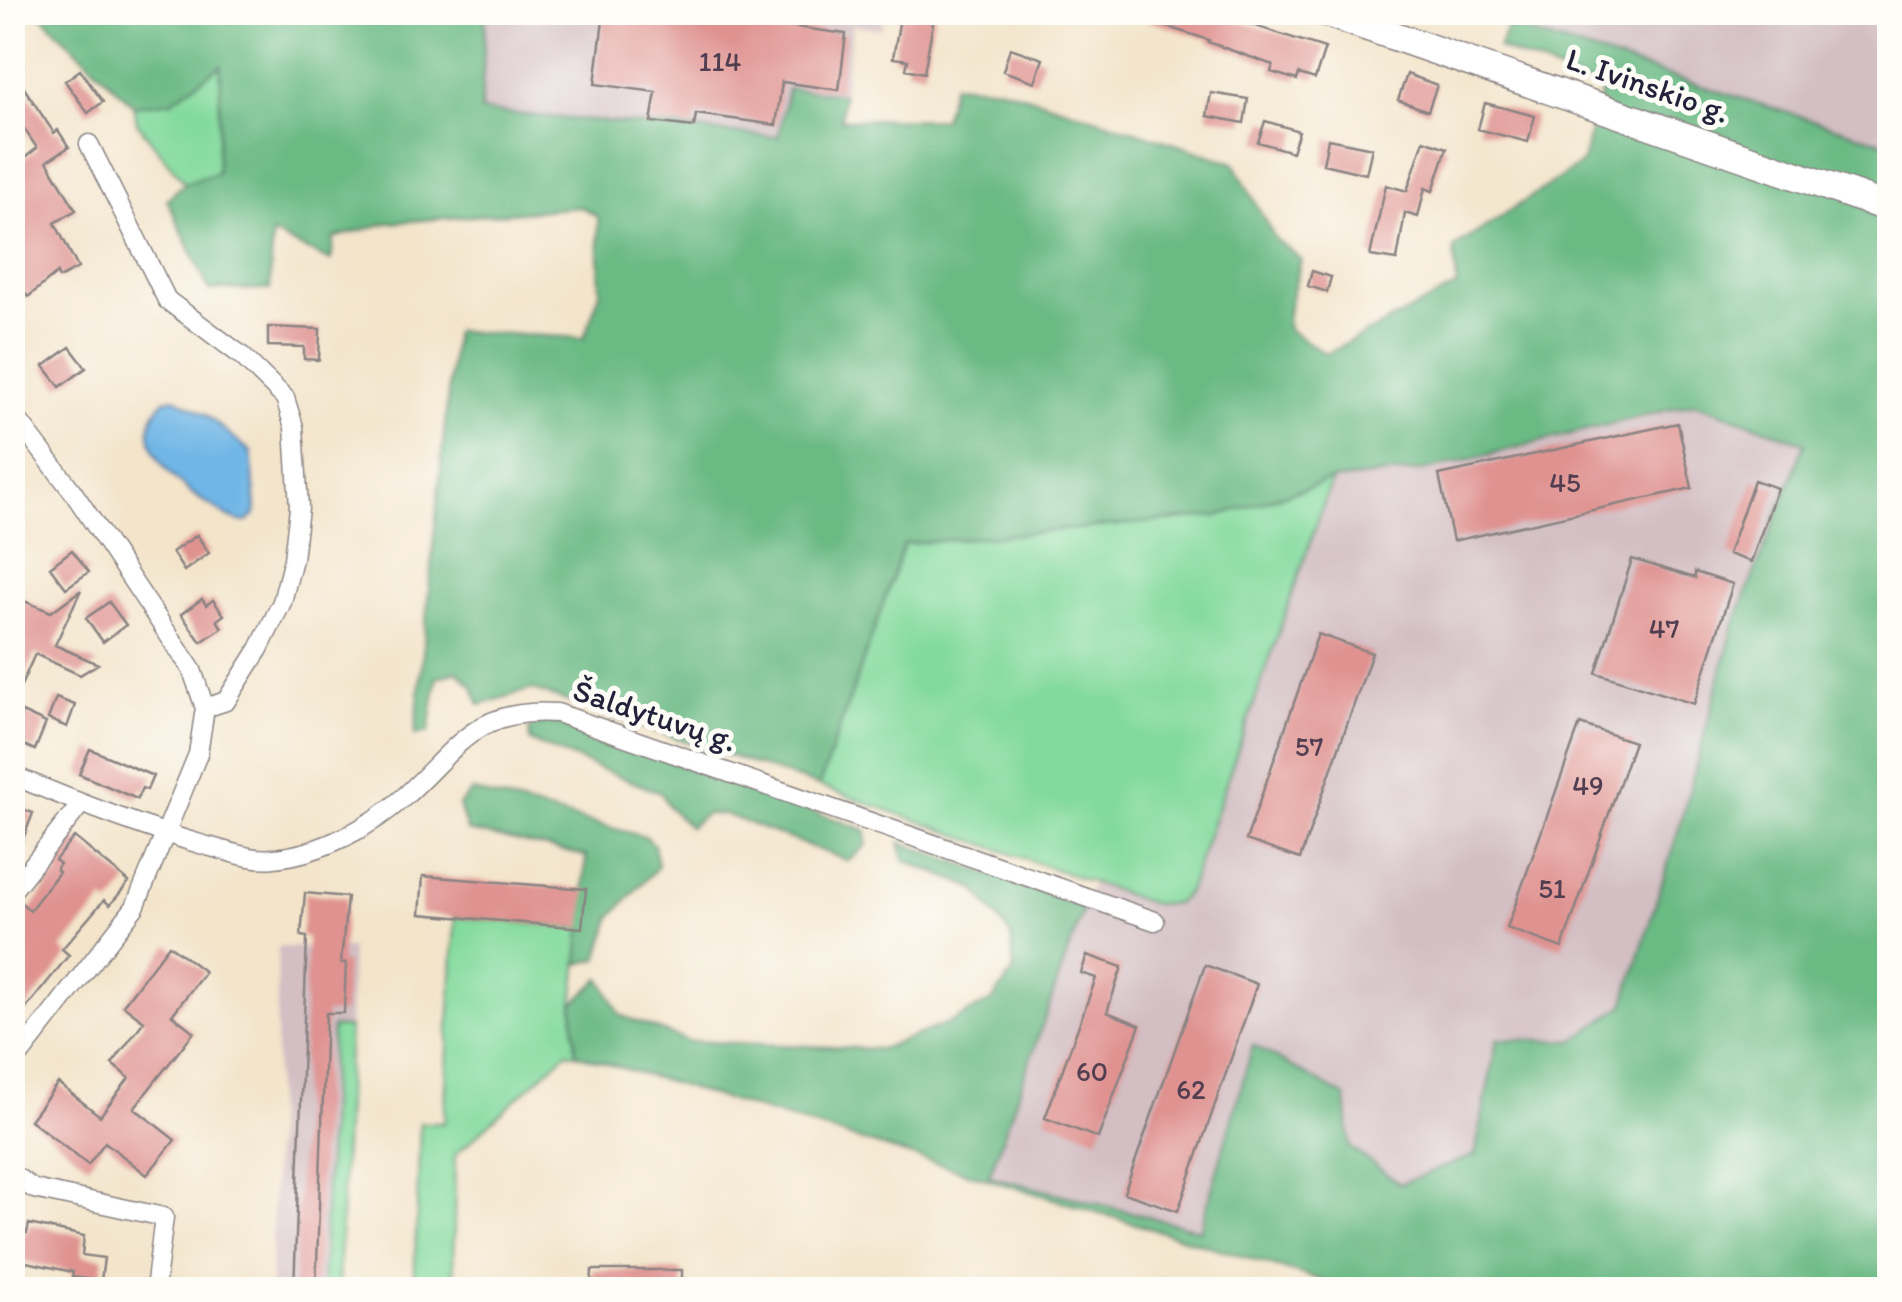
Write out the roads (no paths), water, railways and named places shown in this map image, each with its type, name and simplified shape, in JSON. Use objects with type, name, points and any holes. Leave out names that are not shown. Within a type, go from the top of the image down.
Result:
[{"type":"street","name":"L. Ivinskio g.","points":[[1325,12],[1890,208]]},
{"type":"street","points":[[89,144],[167,300],[242,356],[284,398],[294,426],[300,508],[282,602],[259,650],[226,701],[205,708]]},
{"type":"street","points":[[12,412],[73,492],[192,670],[205,708],[198,754],[135,907],[12,1065]]},
{"type":"street","name":"Šaldytuvų g.","points":[[12,776],[167,835],[249,857],[274,859],[369,824],[404,798],[466,736],[496,718],[530,711],[557,713],[1155,921]]},
{"type":"street","points":[[12,891],[81,804]]},
{"type":"street","points":[[12,1174],[34,1190],[164,1217],[155,1290]]},
{"type":"water","points":[[175,398],[205,414],[251,452],[256,507],[255,515],[247,522],[229,517],[197,497],[160,460],[150,430],[154,415],[165,400]]}]
